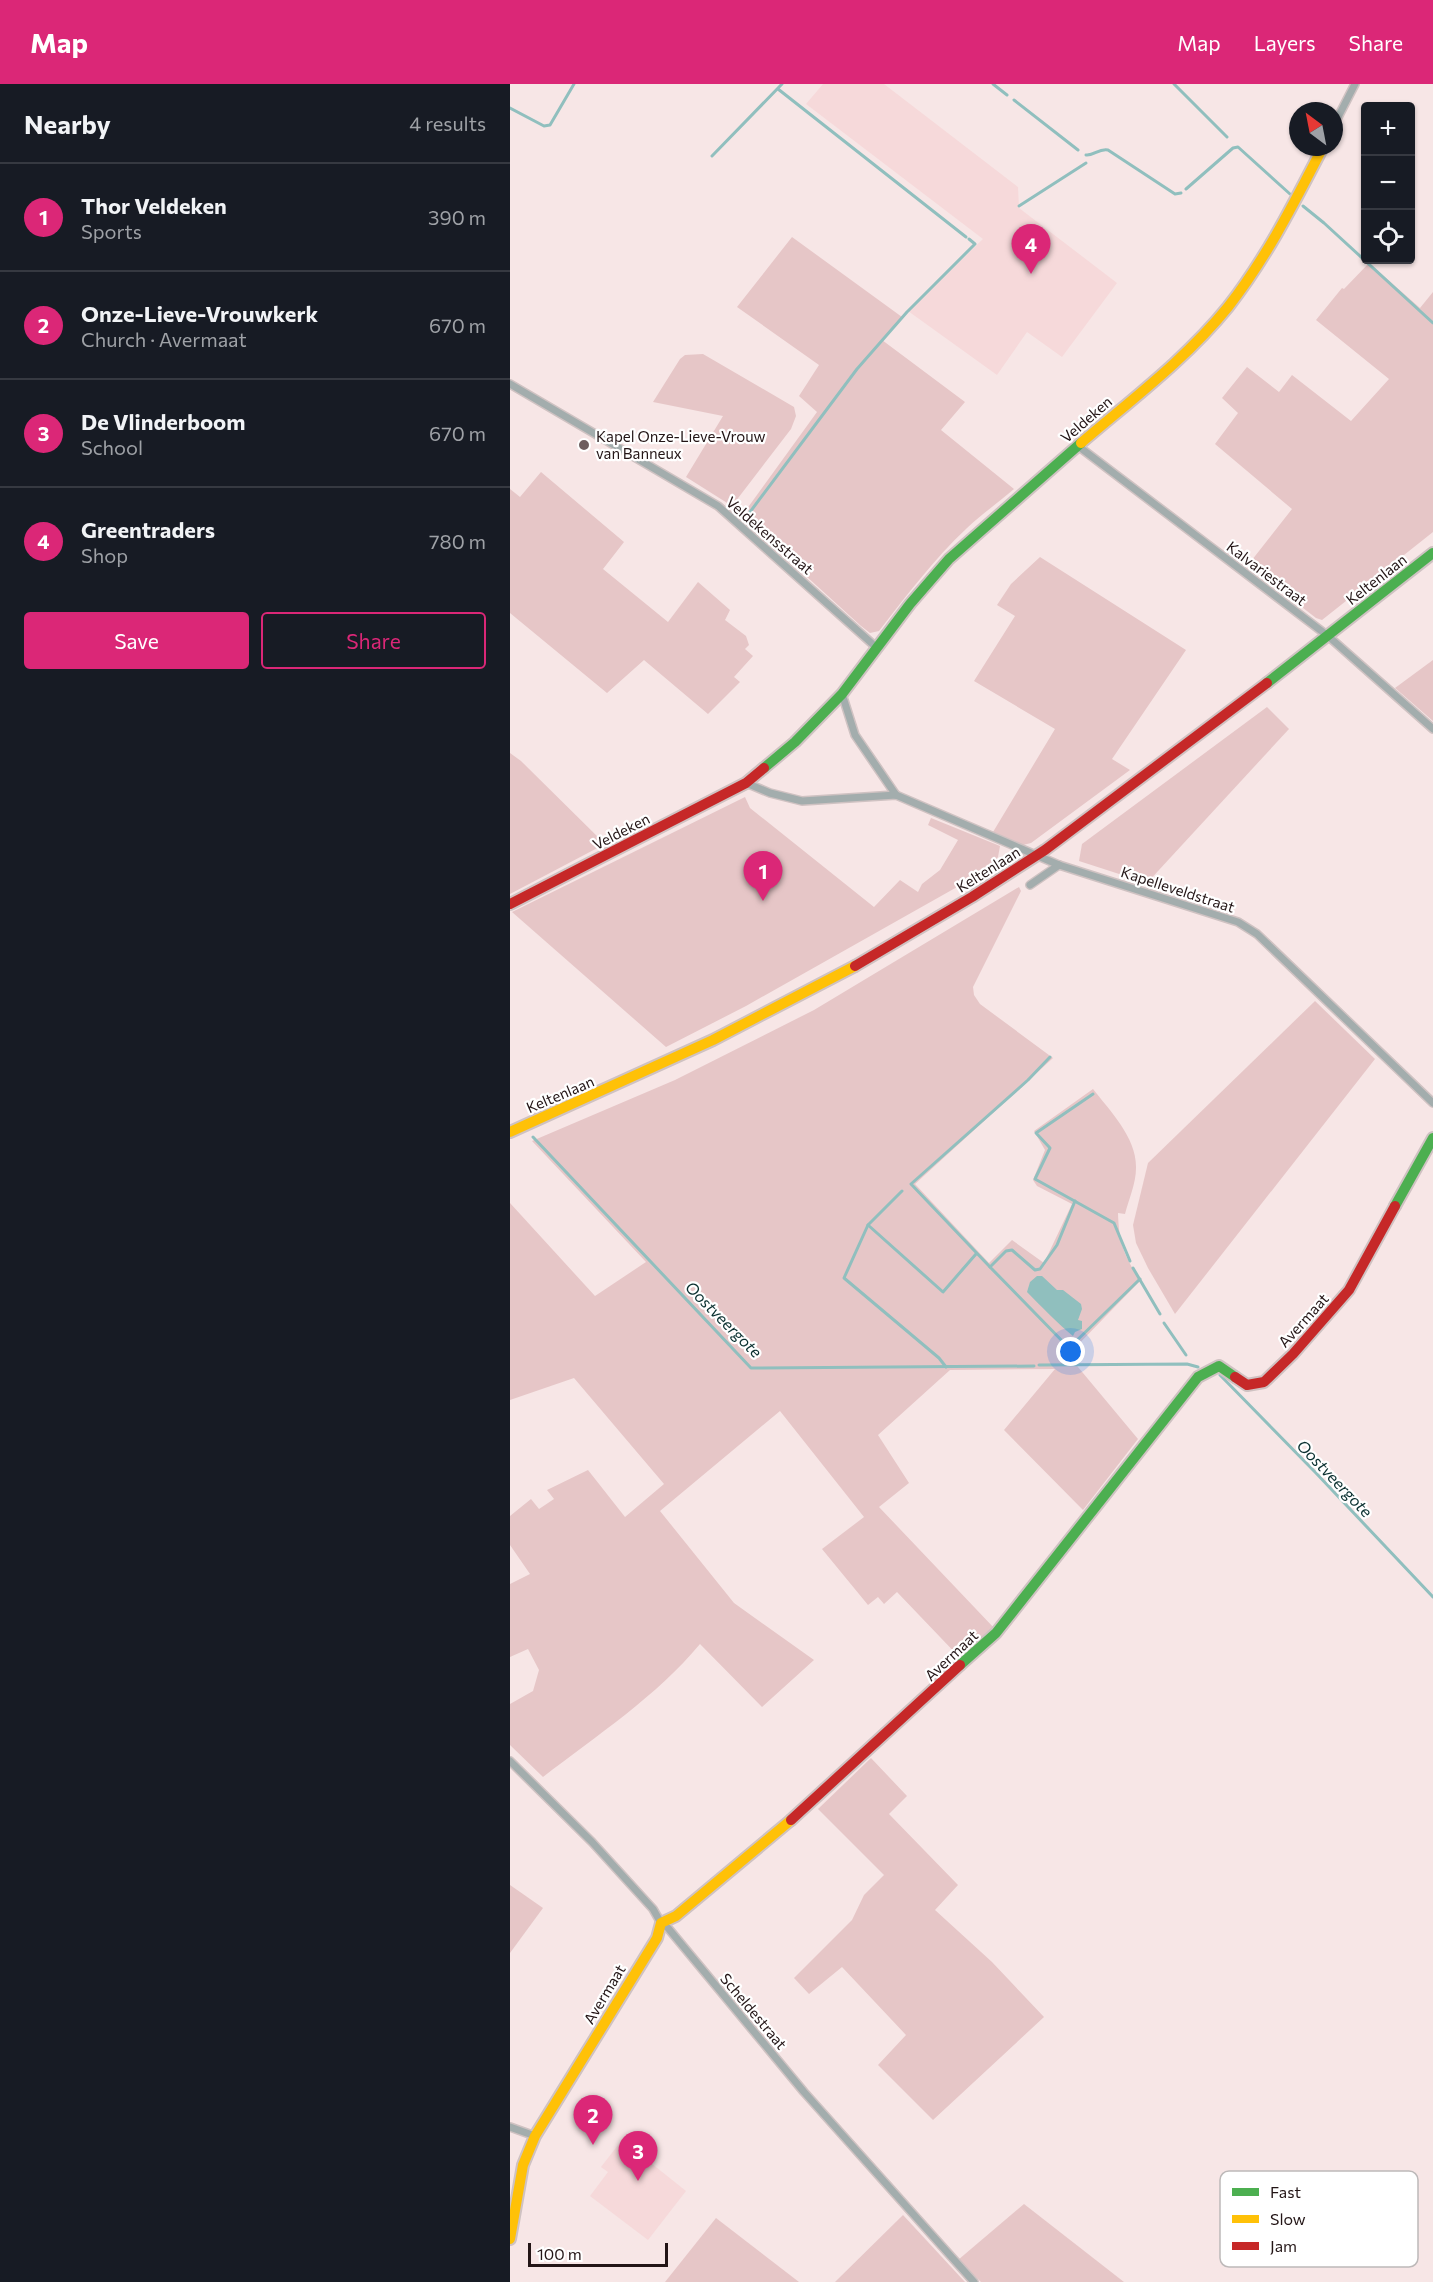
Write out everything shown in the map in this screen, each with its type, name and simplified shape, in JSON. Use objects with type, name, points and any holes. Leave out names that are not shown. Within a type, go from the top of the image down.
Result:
[{"type":"street","points":[[1343,107],[1355,84]]},
{"type":"street","name":"Veldeken","points":[[510,904],[746,783],[795,742],[842,694],[910,604],[949,559],[1022,493],[1174,364],[1226,309],[1254,272],[1279,233],[1318,156]]},
{"type":"street","name":"Veldekensstraat","points":[[510,384],[718,506],[877,648]]},
{"type":"street","name":"Kalvariestraat","points":[[1078,446],[1328,636],[1433,729]]},
{"type":"street","name":"Keltenlaan","points":[[510,1132],[675,1060],[770,1013],[892,946],[1038,856],[1171,758],[1433,553]]},
{"type":"street","points":[[842,694],[855,735],[897,795]]},
{"type":"street","points":[[746,783],[770,793],[802,801],[897,795]]},
{"type":"street","name":"Kapelleveldstraat","points":[[897,795],[1059,865],[1238,922],[1257,934],[1433,1103]]},
{"type":"street","points":[[1030,885],[1059,865]]},
{"type":"street","name":"Avermaat","points":[[510,2238],[523,2165],[535,2136],[657,1938],[661,1923],[676,1916],[792,1819],[996,1633],[1198,1377],[1219,1366],[1247,1385],[1255,1385],[1264,1382],[1293,1354],[1349,1290],[1433,1138]]},
{"type":"street","name":"Scheldestraat","points":[[510,1761],[592,1842],[653,1909],[661,1923],[668,1928],[804,2092],[974,2282]]},
{"type":"street","points":[[510,2127],[535,2136]]},
{"type":"shaded area","points":[[823,84],[884,84],[1018,187],[1019,208],[1117,283],[1062,357],[1027,332],[997,375],[908,311],[983,239],[806,104]]},
{"type":"shaded area","points":[[792,237],[902,317],[882,340],[965,402],[941,430],[1014,489],[943,552],[879,631],[870,633],[741,517],[817,412],[799,396],[819,365],[737,307]]},
{"type":"shaded area","points":[[1370,264],[1420,308],[1433,292],[1433,532],[1322,620],[1316,618],[1248,565],[1292,509],[1215,444],[1238,413],[1222,398],[1247,367],[1279,392],[1292,375],[1351,421],[1389,379],[1316,320],[1342,288],[1344,289]]},
{"type":"shaded area","points":[[703,354],[794,407],[796,416],[791,429],[732,506],[686,477],[723,416],[653,402],[680,359],[685,355]]},
{"type":"shaded area","points":[[541,472],[624,542],[603,569],[668,622],[698,582],[730,610],[725,620],[746,636],[749,645],[745,649],[753,656],[734,677],[740,682],[708,714],[644,660],[607,693],[510,613],[510,489],[520,497]]},
{"type":"shaded area","points":[[1040,557],[1186,650],[1112,759],[1130,770],[1031,843],[1023,845],[993,832],[1055,729],[974,681],[1015,616],[997,605],[1011,584]]},
{"type":"shaded area","points":[[1433,660],[1433,721],[1395,688]]},
{"type":"shaded area","points":[[1267,707],[1289,729],[1147,883],[1079,861],[1082,844]]},
{"type":"shaded area","points":[[510,753],[521,761],[605,844],[510,894]]},
{"type":"shaded area","points":[[745,797],[750,808],[874,907],[900,880],[918,892],[922,884],[940,870],[958,840],[928,825],[931,818],[1000,846],[998,857],[989,869],[746,1006],[666,1047],[512,912]]},
{"type":"shaded area","points":[[1019,887],[1021,891],[973,987],[974,995],[980,1004],[1053,1058],[915,1184],[989,1263],[1012,1240],[1044,1263],[1072,1204],[1037,1186],[1033,1180],[1045,1150],[1034,1131],[1093,1089],[1121,1126],[1135,1157],[1135,1179],[1125,1214],[1118,1213],[1123,1249],[1140,1281],[1068,1355],[1138,1439],[1083,1510],[1004,1430],[1055,1369],[950,1370],[878,1435],[909,1483],[879,1507],[995,1629],[962,1660],[897,1592],[884,1604],[878,1597],[868,1605],[822,1549],[864,1517],[780,1411],[660,1511],[734,1603],[814,1660],[762,1707],[700,1644],[665,1681],[645,1698],[543,1777],[510,1745],[510,1704],[533,1691],[539,1670],[528,1649],[510,1657],[510,1584],[530,1574],[510,1545],[510,1516],[531,1499],[539,1509],[554,1499],[547,1490],[588,1470],[625,1517],[664,1484],[574,1378],[510,1400],[510,1203],[595,1296],[646,1262],[532,1141],[675,1080],[814,1010]]},
{"type":"shaded area","points":[[1315,1001],[1375,1059],[1175,1314],[1136,1243],[1133,1225],[1148,1163]]},
{"type":"shaded area","points":[[871,1758],[907,1796],[889,1814],[958,1885],[935,1910],[992,1962],[1044,2017],[933,2120],[878,2065],[906,2035],[842,1967],[809,1994],[794,1978],[852,1920],[864,1895],[884,1875],[818,1809]]},
{"type":"shaded area","points":[[510,1885],[543,1908],[510,1953]]},
{"type":"shaded area","points":[[622,2140],[686,2191],[648,2240],[590,2196],[608,2172],[601,2167]]},
{"type":"shaded area","points":[[1024,2204],[1124,2282],[981,2282],[958,2260]]},
{"type":"shaded area","points":[[903,2215],[965,2282],[835,2282]]},
{"type":"shaded area","points":[[716,2218],[799,2282],[665,2282]]},
{"type":"water","points":[[1037,1276],[1042,1276],[1057,1290],[1063,1290],[1081,1304],[1082,1309],[1078,1320],[1082,1321],[1082,1329],[1075,1332],[1073,1336],[1027,1292],[1030,1282]]},
{"type":"waterway","points":[[510,108],[544,126],[550,125],[574,84]]},
{"type":"waterway","points":[[712,156],[782,84]]},
{"type":"waterway","points":[[993,84],[1007,95]]},
{"type":"waterway","points":[[1174,84],[1227,137]]},
{"type":"waterway","points":[[778,89],[966,237]]},
{"type":"waterway","points":[[1014,100],[1078,150]]},
{"type":"waterway","points":[[1186,189],[1233,148],[1238,147],[1290,194]]},
{"type":"waterway","points":[[1086,155],[1108,150],[1175,194],[1181,193]]},
{"type":"waterway","points":[[1019,206],[1086,163]]},
{"type":"waterway","points":[[1303,206],[1433,323]]},
{"type":"waterway","points":[[747,516],[857,369],[907,312],[975,244],[969,239]]},
{"type":"waterway","points":[[990,1267],[911,1184],[1028,1080],[1050,1057]]},
{"type":"waterway","points":[[1093,1094],[1036,1133],[1050,1148],[1035,1179],[1114,1223],[1130,1261]]},
{"type":"waterway","name":"Oostveergote","points":[[533,1137],[751,1368],[1034,1366]]},
{"type":"waterway","points":[[902,1191],[868,1225],[943,1292],[976,1254]]},
{"type":"waterway","points":[[1075,1201],[1057,1245],[1040,1269],[1035,1270],[1012,1250],[1006,1251],[990,1267],[1069,1348],[1140,1279]]},
{"type":"waterway","points":[[868,1225],[844,1278],[939,1358],[946,1367]]},
{"type":"waterway","points":[[1133,1268],[1160,1314]]},
{"type":"waterway","points":[[1164,1323],[1186,1355]]},
{"type":"waterway","name":"Oostveergote","points":[[1039,1365],[1187,1364],[1198,1367]]},
{"type":"waterway","name":"Oostveergote","points":[[1220,1375],[1433,1597]]},
{"type":"traffic: fast","points":[[764,768],[795,742],[842,694],[910,604],[949,559],[1081,443]]},
{"type":"traffic: fast","points":[[1267,683],[1433,553]]},
{"type":"traffic: fast","points":[[1395,1206],[1433,1138]]},
{"type":"traffic: fast","points":[[960,1665],[996,1633],[1198,1377],[1219,1366],[1235,1377]]},
{"type":"traffic: slow","points":[[1081,443],[1176,362],[1228,307],[1268,249],[1318,156]]},
{"type":"traffic: slow","points":[[510,1132],[713,1040],[855,966]]},
{"type":"traffic: slow","points":[[510,2239],[523,2165],[535,2136],[657,1938],[661,1923],[676,1916],[791,1820]]},
{"type":"traffic: jam","points":[[855,966],[972,897],[1045,850],[1267,683]]},
{"type":"traffic: jam","points":[[510,904],[746,783],[764,768]]},
{"type":"traffic: jam","points":[[1235,1377],[1247,1385],[1264,1382],[1293,1354],[1349,1290],[1395,1206]]},
{"type":"traffic: jam","points":[[791,1820],[960,1665]]},
{"type":"place","name":"Greentraders","points":[[1031,274]]},
{"type":"place","name":"Kapel Onze-Lieve-Vrouw van Banneux","points":[[584,445]]},
{"type":"place","name":"Thor Veldeken","points":[[763,901]]},
{"type":"place","name":"Onze-Lieve-Vrouwkerk","points":[[593,2145]]},
{"type":"place","name":"De Vlinderboom","points":[[638,2181]]}]
